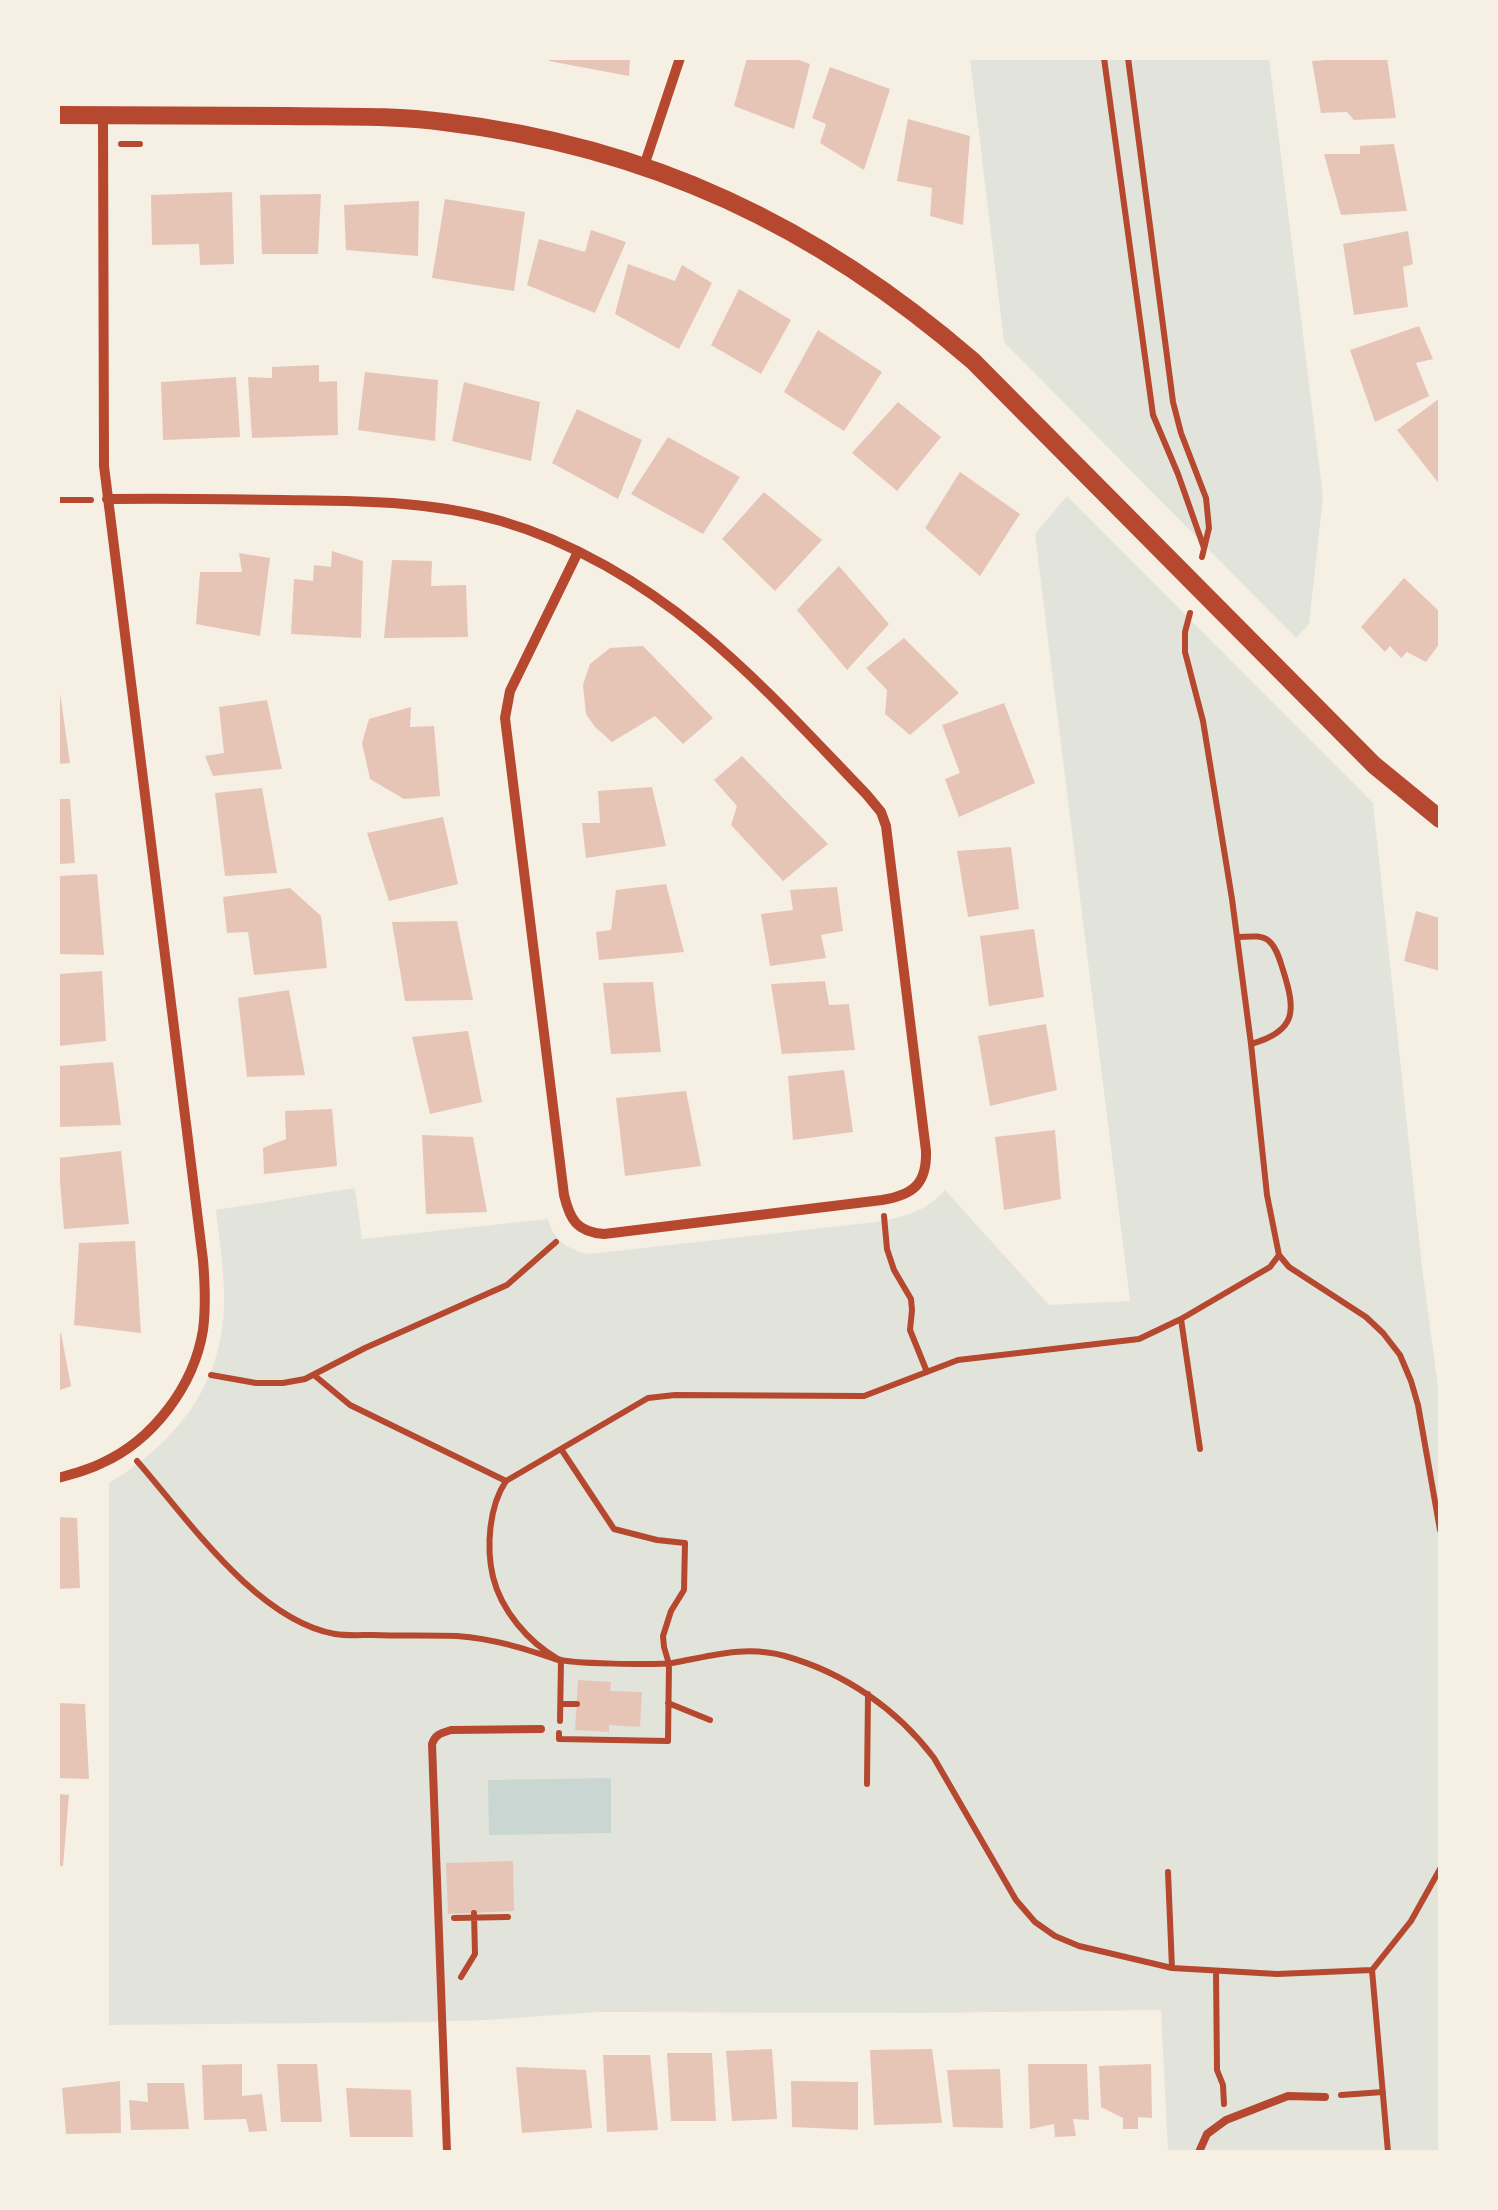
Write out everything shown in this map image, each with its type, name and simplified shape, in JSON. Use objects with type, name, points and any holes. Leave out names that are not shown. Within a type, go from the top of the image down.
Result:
[{"type":"street","points":[[644,166],[680,58]]},
{"type":"street","points":[[58,115],[378,117],[444,122],[522,134],[644,166],[726,198],[870,279],[939,331],[998,384],[1374,765],[1440,820]]},
{"type":"street","points":[[58,1478],[104,1462],[145,1434],[162,1416],[190,1372],[205,1306],[203,1260],[107,499],[103,447],[103,115]]},
{"type":"street","points":[[107,499],[366,500],[427,506],[501,521],[578,552],[640,587],[699,630],[753,678],[867,795],[886,826],[926,1166],[916,1186],[906,1195],[604,1234],[577,1225],[568,1212],[505,718],[510,690],[578,552]]},
{"type":"lane","points":[[447,2152],[432,1744],[440,1733],[451,1730],[541,1729]]},
{"type":"lane","points":[[1199,2152],[1207,2134],[1226,2120],[1288,2096],[1325,2097]]},
{"type":"path","points":[[1104,58],[1153,415],[1204,549],[1209,516],[1173,402],[1128,58]]},
{"type":"path","points":[[58,500],[86,500]]},
{"type":"path","points":[[1189,619],[1185,652],[1204,721],[1252,1044],[1268,1195],[1280,1255],[1298,1274],[1366,1317],[1400,1355],[1418,1405],[1440,1530]]},
{"type":"path","points":[[1237,937],[1270,942],[1292,1006],[1283,1030],[1252,1044]]},
{"type":"path","points":[[882,1200],[887,1249],[910,1299],[910,1330],[927,1372]]},
{"type":"path","points":[[211,1375],[256,1383],[305,1379],[507,1285],[556,1242]]},
{"type":"path","points":[[561,1661],[524,1632],[496,1591],[490,1540],[499,1491],[506,1481],[648,1398],[848,1398],[890,1388],[958,1360],[1139,1339],[1182,1319],[1270,1267],[1280,1255]]},
{"type":"path","points":[[1182,1319],[1200,1449]]},
{"type":"path","points":[[314,1374],[350,1405],[506,1481]]},
{"type":"path","points":[[561,1449],[614,1529],[685,1543],[684,1590],[671,1612],[664,1636],[669,1664],[668,1741],[559,1739],[561,1661]]},
{"type":"path","points":[[139,1464],[213,1551],[246,1583],[272,1605],[315,1628],[336,1634],[498,1640],[561,1661],[669,1664],[721,1652],[764,1652],[811,1664],[868,1694],[918,1738],[934,1758],[1016,1900],[1035,1922],[1079,1946],[1172,1968],[1277,1974],[1372,1970]]},
{"type":"path","points":[[867,1784],[868,1694]]},
{"type":"path","points":[[668,1703],[710,1720]]},
{"type":"path","points":[[561,1704],[577,1704]]},
{"type":"path","points":[[1388,2152],[1372,1970],[1411,1920],[1440,1869]]},
{"type":"path","points":[[1168,1872],[1172,1968]]},
{"type":"path","points":[[456,1986],[476,1954],[474,1915]]},
{"type":"path","points":[[451,1918],[508,1917]]},
{"type":"path","points":[[1216,1971],[1217,2070],[1223,2085]]},
{"type":"path","points":[[1325,2097],[1384,2092]]},
{"type":"shaded area","points":[[970,58],[1269,58],[1323,497],[1309,624],[1296,638],[1004,342]]},
{"type":"shaded area","points":[[1067,496],[1373,803],[1440,1402],[1440,2152],[1168,2152],[1161,2010],[599,2012],[420,2022],[109,2025],[109,1483],[157,1448],[194,1405],[207,1381],[223,1326],[224,1284],[216,1210],[355,1188],[362,1239],[548,1219],[563,1243],[589,1254],[876,1222],[914,1212],[945,1190],[1049,1305],[1130,1301],[1035,534]]},
{"type":"shaded area","points":[[611,1778],[611,1833],[489,1835],[488,1780]]},
{"type":"building","points":[[630,58],[629,76],[549,61]]},
{"type":"building","points":[[747,58],[793,58],[810,64],[794,129],[734,106]]},
{"type":"building","points":[[1387,58],[1396,118],[1354,120],[1347,112],[1321,113],[1312,61]]},
{"type":"building","points":[[830,67],[890,89],[864,170],[820,143],[826,124],[812,118]]},
{"type":"building","points":[[908,119],[970,136],[963,225],[930,216],[932,188],[897,181]]},
{"type":"building","points":[[1394,144],[1407,211],[1341,215],[1324,154],[1360,154],[1360,146]]},
{"type":"building","points":[[232,192],[234,264],[200,265],[199,244],[152,245],[151,195]]},
{"type":"building","points":[[321,194],[318,254],[262,254],[260,195]]},
{"type":"building","points":[[445,199],[525,212],[514,291],[432,278]]},
{"type":"building","points":[[419,201],[418,256],[346,250],[344,205]]},
{"type":"building","points":[[591,230],[626,242],[595,313],[527,285],[539,239],[585,252]]},
{"type":"building","points":[[1408,231],[1413,264],[1403,267],[1408,307],[1354,315],[1343,244]]},
{"type":"building","points":[[628,264],[675,281],[682,265],[712,283],[679,349],[615,314]]},
{"type":"building","points":[[739,289],[791,320],[761,374],[711,345]]},
{"type":"building","points":[[1419,326],[1433,359],[1416,363],[1429,396],[1375,422],[1350,350]]},
{"type":"building","points":[[818,330],[882,372],[844,431],[784,392]]},
{"type":"building","points":[[319,365],[319,382],[337,381],[338,435],[252,438],[248,377],[272,378],[272,367]]},
{"type":"building","points":[[365,372],[438,380],[435,441],[358,430]]},
{"type":"building","points":[[236,377],[240,437],[163,440],[161,382]]},
{"type":"building","points":[[464,382],[540,402],[531,461],[452,441]]},
{"type":"building","points":[[1440,398],[1440,485],[1397,430]]},
{"type":"building","points":[[898,402],[941,437],[897,491],[852,453]]},
{"type":"building","points":[[577,409],[642,440],[618,499],[552,463]]},
{"type":"building","points":[[668,437],[740,477],[703,534],[631,494]]},
{"type":"building","points":[[960,472],[1020,514],[980,576],[925,528]]},
{"type":"building","points":[[764,492],[822,540],[775,591],[722,539]]},
{"type":"building","points":[[332,551],[363,561],[361,638],[291,634],[294,579],[313,581],[314,565],[331,567]]},
{"type":"building","points":[[239,553],[270,558],[260,636],[196,624],[200,572],[242,572]]},
{"type":"building","points":[[392,560],[432,561],[431,586],[466,585],[468,637],[384,638]]},
{"type":"building","points":[[839,566],[889,624],[847,670],[797,610]]},
{"type":"building","points":[[1404,578],[1440,612],[1440,643],[1426,662],[1407,652],[1401,658],[1390,646],[1385,652],[1361,627]]},
{"type":"building","points":[[904,638],[959,693],[910,735],[885,714],[887,690],[866,668]]},
{"type":"building","points":[[643,646],[713,718],[683,744],[655,716],[612,742],[586,714],[583,685],[590,664],[610,648]]},
{"type":"building","points":[[60,693],[70,763],[58,764]]},
{"type":"building","points":[[267,700],[282,769],[213,776],[205,756],[224,753],[219,707]]},
{"type":"building","points":[[1004,703],[1035,783],[959,817],[945,779],[960,773],[942,725]]},
{"type":"building","points":[[411,707],[410,727],[434,726],[440,796],[404,799],[370,779],[362,743],[369,719]]},
{"type":"building","points":[[742,756],[828,844],[783,881],[731,825],[737,806],[714,780]]},
{"type":"building","points":[[652,787],[666,846],[586,858],[582,823],[600,823],[598,791]]},
{"type":"building","points":[[262,788],[277,873],[225,876],[215,793]]},
{"type":"building","points":[[58,799],[70,799],[75,863],[58,864]]},
{"type":"building","points":[[443,817],[458,884],[389,901],[367,833]]},
{"type":"building","points":[[1011,847],[1019,909],[968,917],[957,851]]},
{"type":"building","points":[[97,874],[104,955],[58,954],[58,876]]},
{"type":"building","points":[[666,884],[684,952],[599,960],[596,932],[611,930],[616,890]]},
{"type":"building","points":[[837,887],[843,931],[821,935],[826,958],[770,966],[761,914],[793,910],[790,890]]},
{"type":"building","points":[[290,888],[321,916],[327,968],[254,975],[248,932],[227,933],[223,897]]},
{"type":"building","points":[[1416,911],[1440,918],[1440,971],[1404,961]]},
{"type":"building","points":[[457,921],[473,1000],[405,1001],[392,922]]},
{"type":"building","points":[[1034,929],[1044,997],[989,1006],[980,936]]},
{"type":"building","points":[[102,971],[106,1041],[58,1046],[58,974]]},
{"type":"building","points":[[825,981],[829,1005],[849,1004],[855,1050],[782,1054],[771,984]]},
{"type":"building","points":[[653,982],[661,1052],[611,1054],[603,983]]},
{"type":"building","points":[[289,990],[305,1075],[247,1077],[238,998]]},
{"type":"building","points":[[1046,1024],[1057,1090],[990,1106],[978,1036]]},
{"type":"building","points":[[468,1031],[482,1102],[430,1114],[412,1037]]},
{"type":"building","points":[[113,1062],[121,1125],[58,1127],[58,1066]]},
{"type":"building","points":[[844,1070],[853,1132],[793,1140],[788,1076]]},
{"type":"building","points":[[686,1091],[701,1166],[625,1176],[616,1098]]},
{"type":"building","points":[[332,1109],[337,1166],[264,1174],[263,1148],[286,1139],[285,1111]]},
{"type":"building","points":[[1055,1130],[1061,1199],[1004,1210],[995,1137]]},
{"type":"building","points":[[422,1135],[473,1137],[487,1212],[426,1214]]},
{"type":"building","points":[[121,1151],[129,1224],[64,1229],[58,1158]]},
{"type":"building","points":[[135,1241],[141,1333],[74,1325],[79,1243]]},
{"type":"building","points":[[61,1333],[71,1386],[58,1391],[58,1334]]},
{"type":"building","points":[[58,1517],[77,1518],[80,1588],[58,1589]]},
{"type":"building","points":[[578,1680],[611,1682],[610,1691],[642,1692],[640,1727],[609,1725],[609,1732],[575,1730]]},
{"type":"building","points":[[58,1703],[85,1704],[89,1779],[58,1778]]},
{"type":"building","points":[[58,1794],[69,1795],[63,1866],[58,1866]]},
{"type":"building","points":[[513,1861],[514,1911],[448,1914],[446,1863]]},
{"type":"building","points":[[772,2049],[777,2119],[732,2121],[726,2051]]},
{"type":"building","points":[[932,2049],[942,2123],[874,2125],[870,2050]]},
{"type":"building","points":[[667,2053],[712,2053],[716,2121],[671,2121]]},
{"type":"building","points":[[603,2055],[650,2055],[658,2130],[607,2132]]},
{"type":"building","points":[[242,2064],[242,2096],[262,2094],[267,2131],[249,2132],[246,2119],[204,2120],[202,2065]]},
{"type":"building","points":[[277,2064],[317,2064],[322,2122],[281,2122]]},
{"type":"building","points":[[1028,2064],[1087,2064],[1089,2120],[1073,2119],[1076,2136],[1055,2137],[1054,2124],[1030,2129]]},
{"type":"building","points":[[1151,2064],[1152,2118],[1138,2117],[1138,2129],[1123,2129],[1123,2118],[1101,2107],[1099,2066]]},
{"type":"building","points":[[516,2067],[586,2070],[592,2128],[522,2133]]},
{"type":"building","points":[[1000,2069],[1003,2128],[953,2127],[947,2070]]},
{"type":"building","points":[[120,2081],[121,2133],[66,2134],[62,2088]]},
{"type":"building","points":[[791,2081],[858,2082],[858,2130],[792,2127]]},
{"type":"building","points":[[147,2083],[184,2083],[189,2129],[131,2130],[129,2100],[148,2102]]},
{"type":"building","points":[[346,2088],[411,2090],[413,2137],[350,2137]]}]
